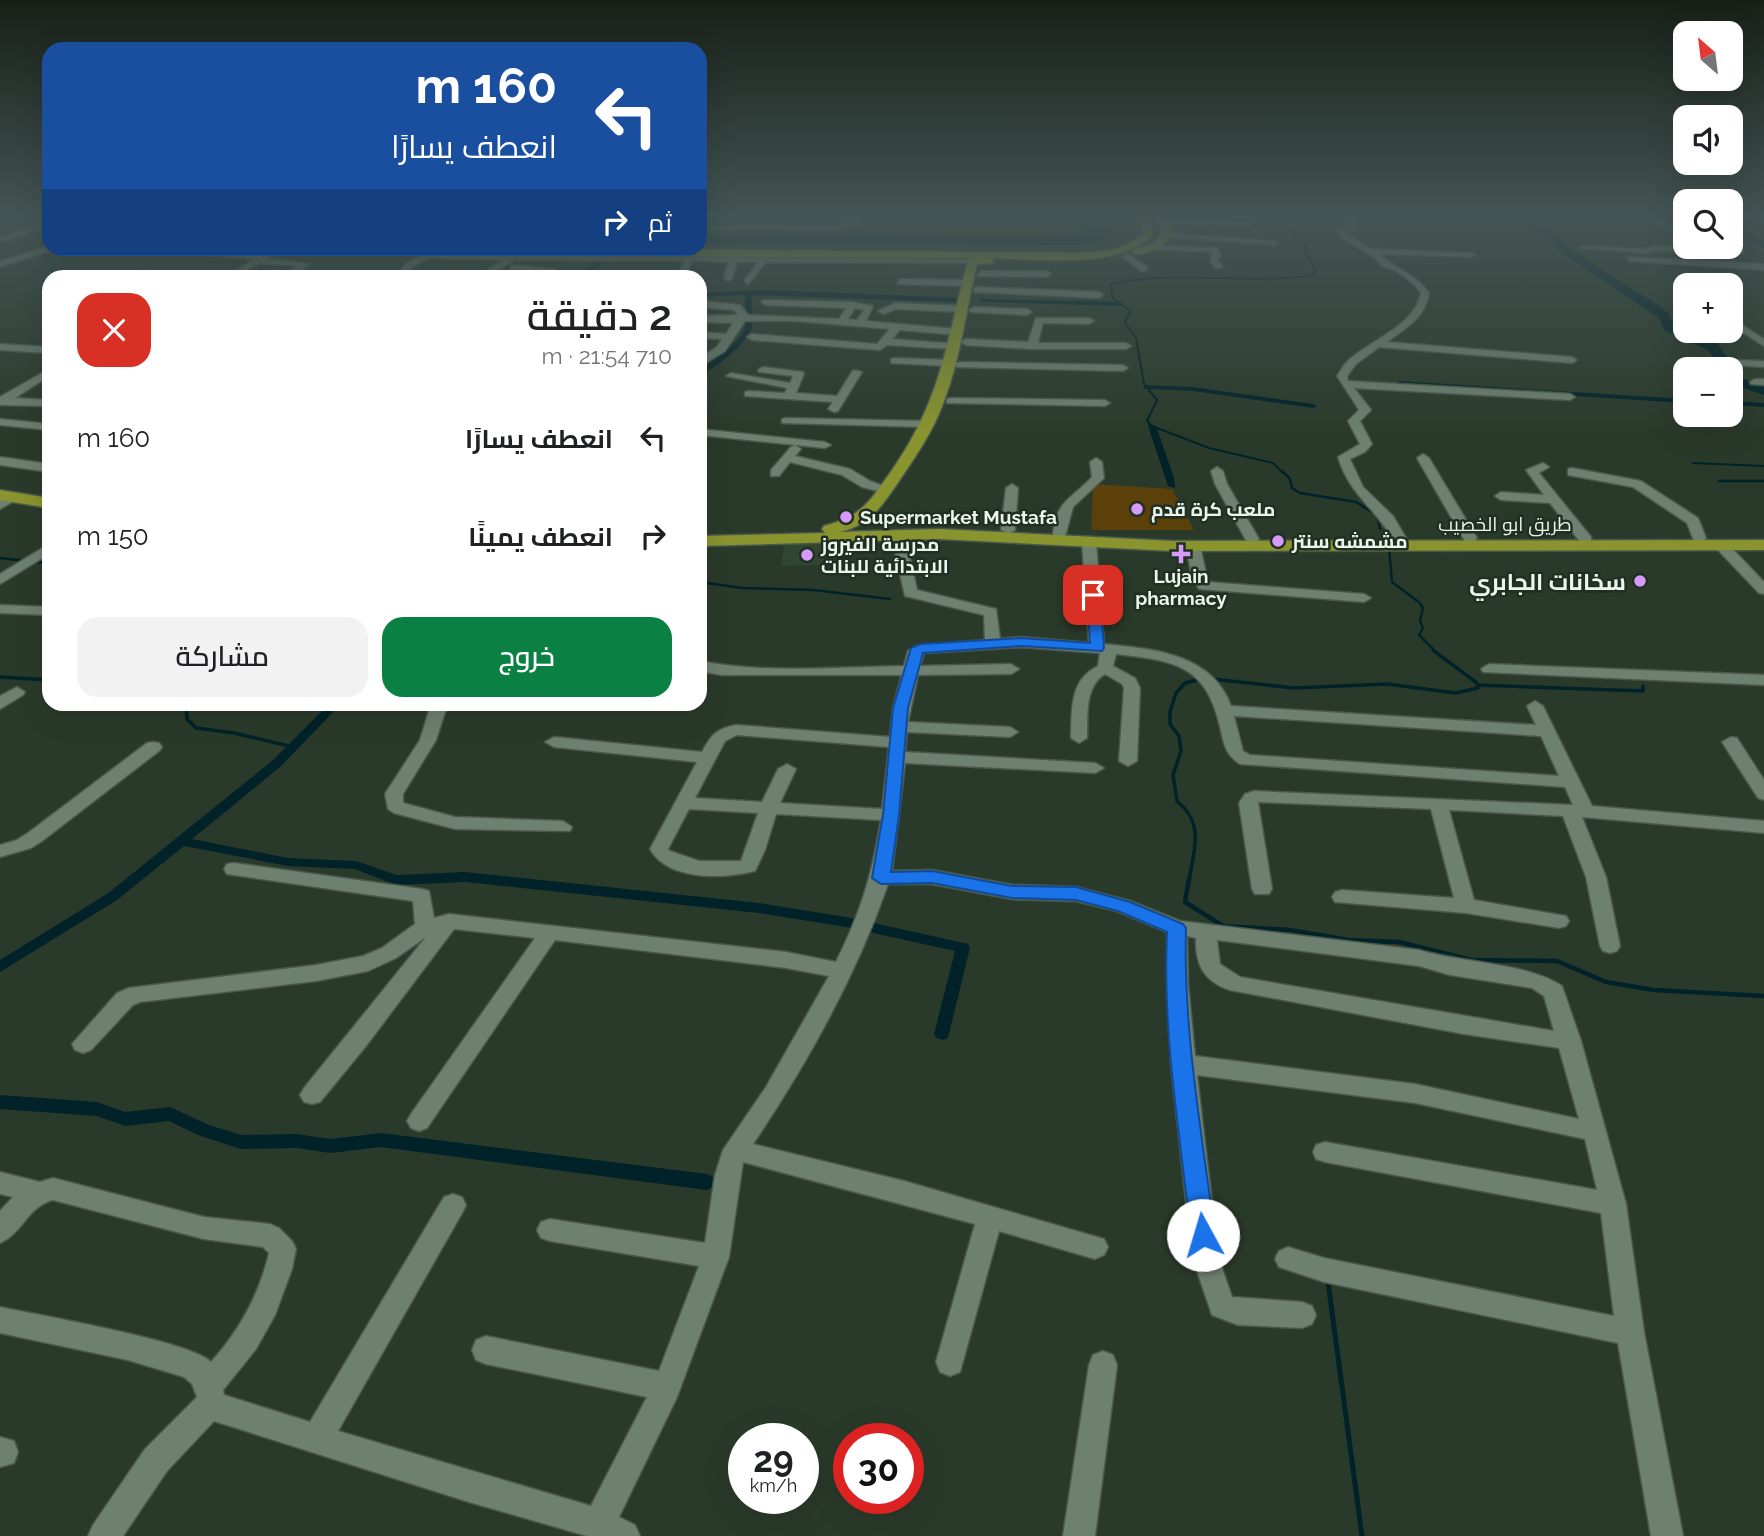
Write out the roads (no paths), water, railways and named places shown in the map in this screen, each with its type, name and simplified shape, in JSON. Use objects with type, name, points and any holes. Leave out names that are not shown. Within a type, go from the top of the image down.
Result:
[{"type":"main road","points":[[918,528],[892,524],[951,401],[959,347],[973,290]]},
{"type":"main road","points":[[809,532],[836,529],[865,517],[886,489],[939,401],[959,347],[968,310]]},
{"type":"main road","points":[[2,500],[42,505]]},
{"type":"main road","name":"طريق ابو الخصيب","points":[[707,540],[892,524],[961,534],[1089,542],[1399,538],[1764,539]]},
{"type":"main road","name":"طريق ابو الخصيب","points":[[707,535],[918,528],[1008,530],[1193,546],[1764,545]]},
{"type":"street","points":[[1066,290],[1099,295]]},
{"type":"street","points":[[1399,538],[1392,520],[1363,496],[1353,483],[1344,457],[1361,450],[1366,444],[1354,421],[1365,410],[1342,376],[1352,362],[1415,317],[1423,304],[1425,293],[1423,290]]},
{"type":"street","points":[[766,302],[870,308],[860,323]]},
{"type":"street","points":[[707,305],[737,307],[745,318]]},
{"type":"street","points":[[842,321],[852,305]]},
{"type":"street","points":[[883,311],[895,306],[1027,312]]},
{"type":"street","points":[[707,358],[721,349],[745,318]]},
{"type":"street","points":[[874,318],[959,347]]},
{"type":"street","points":[[707,319],[860,323],[896,329],[959,347],[1124,368]]},
{"type":"street","points":[[1032,345],[1039,320],[1089,321]]},
{"type":"street","points":[[869,359],[896,329]]},
{"type":"street","points":[[1743,329],[1764,343]]},
{"type":"street","points":[[707,335],[730,337]]},
{"type":"street","points":[[752,337],[959,347],[1123,350],[1032,345],[959,347],[895,361]]},
{"type":"street","points":[[1378,344],[1572,360]]},
{"type":"street","points":[[0,347],[42,350]]},
{"type":"street","points":[[707,354],[714,354]]},
{"type":"street","points":[[1743,363],[1764,364]]},
{"type":"street","points":[[763,370],[798,373],[791,391]]},
{"type":"street","points":[[828,421],[857,372]]},
{"type":"street","points":[[731,376],[791,391],[839,399]]},
{"type":"street","points":[[1,401],[42,377]]},
{"type":"street","points":[[1345,384],[1570,397]]},
{"type":"street","points":[[749,394],[791,391]]},
{"type":"street","points":[[1,401],[42,403]]},
{"type":"street","points":[[951,401],[1105,403]]},
{"type":"street","points":[[786,421],[927,424]]},
{"type":"street","points":[[0,422],[42,426]]},
{"type":"street","points":[[707,433],[825,445]]},
{"type":"street","points":[[775,473],[800,443]]},
{"type":"street","points":[[787,458],[846,472],[866,484],[886,489]]},
{"type":"street","points":[[1423,458],[1470,538]]},
{"type":"street","points":[[0,461],[42,467]]},
{"type":"street","points":[[1060,534],[1061,513],[1065,503],[1096,481],[1099,471],[1096,462]]},
{"type":"street","points":[[1543,467],[1532,470],[1533,474],[1586,540]]},
{"type":"street","points":[[1217,471],[1221,484],[1252,539]]},
{"type":"street","points":[[1572,472],[1637,484],[1692,521],[1699,538]]},
{"type":"street","points":[[1008,530],[1012,488]]},
{"type":"street","points":[[1501,496],[1554,500]]},
{"type":"street","points":[[892,524],[910,593],[991,612],[993,643]]},
{"type":"street","points":[[1089,542],[1104,655],[1129,681],[1132,688],[1128,761]]},
{"type":"street","points":[[1721,545],[1764,590]]},
{"type":"street","points":[[1193,546],[1198,560],[1198,577],[1205,586],[1364,598]]},
{"type":"street","points":[[0,580],[42,552]]},
{"type":"street","points":[[0,609],[42,611]]},
{"type":"street","points":[[0,1320],[128,1347],[184,1363],[197,1368],[208,1395],[318,1437],[469,1487],[612,1530],[716,1257],[727,1175],[735,1150],[774,1094],[842,971],[860,935],[881,878],[909,673],[918,650],[993,643],[1042,642],[1104,655],[1169,659],[1199,672],[1215,687],[1235,753],[1246,760],[1571,782]]},
{"type":"street","points":[[1079,737],[1083,685],[1104,655]]},
{"type":"street","points":[[707,667],[788,673],[909,673],[1011,669]]},
{"type":"street","points":[[1489,669],[1622,672],[1764,680]]},
{"type":"street","points":[[0,704],[17,692]]},
{"type":"street","points":[[1535,706],[1571,782],[1596,877],[1610,946]]},
{"type":"street","points":[[1222,710],[1546,731]]},
{"type":"street","points":[[437,711],[428,740],[394,794],[394,805],[400,809],[455,823],[563,827]]},
{"type":"street","points":[[787,769],[768,809],[752,861],[740,869],[732,870],[680,864],[660,855],[659,849],[721,735],[732,730],[898,742],[1095,768]]},
{"type":"street","points":[[898,742],[1010,732]]},
{"type":"street","points":[[554,742],[708,758]]},
{"type":"street","points":[[1731,742],[1764,794]]},
{"type":"street","points":[[0,851],[24,844],[153,747]]},
{"type":"street","points":[[1262,890],[1248,803],[1251,798],[1273,794],[1578,810],[1764,827]]},
{"type":"street","points":[[684,803],[891,815]]},
{"type":"street","points":[[1438,803],[1466,906]]},
{"type":"street","points":[[234,869],[422,896],[425,927]]},
{"type":"street","points":[[881,878],[932,877],[1012,892],[1076,894],[1124,906],[1177,928],[1207,934],[1366,950],[1538,981],[1554,992],[1570,1041],[1613,1204],[1630,1332],[1668,1536]]},
{"type":"street","points":[[1342,897],[1466,906],[1559,921]]},
{"type":"street","points":[[83,1044],[125,999],[137,994],[316,973],[368,963],[389,953],[425,927],[449,921],[786,960],[842,971]]},
{"type":"street","points":[[312,1095],[358,1041],[449,921]]},
{"type":"street","points":[[1177,928],[1175,975],[1182,1064],[1203,1235],[1216,1293],[1222,1306],[1238,1312],[1302,1315]]},
{"type":"street","points":[[419,1121],[549,933]]},
{"type":"street","points":[[1207,934],[1206,960],[1217,975],[1239,984],[1348,1001],[1503,1032],[1570,1041]]},
{"type":"street","points":[[1182,1064],[1328,1081],[1450,1100],[1526,1119],[1595,1131]]},
{"type":"street","points":[[735,1150],[904,1192],[1095,1247]]},
{"type":"street","points":[[1325,1152],[1613,1204]]},
{"type":"street","points":[[0,1183],[38,1192]]},
{"type":"street","points":[[0,1231],[22,1201],[38,1192],[53,1189],[204,1228],[270,1236],[283,1249],[278,1276],[265,1306],[233,1360],[156,1460],[104,1536]]},
{"type":"street","points":[[318,1437],[453,1205]]},
{"type":"street","points":[[950,1362],[990,1216]]},
{"type":"street","points":[[550,1230],[716,1257]]},
{"type":"street","points":[[1288,1259],[1324,1270],[1630,1332]]},
{"type":"street","points":[[486,1350],[667,1387]]},
{"type":"street","points":[[1079,1536],[1103,1365]]},
{"type":"waterway","points":[[1111,290],[1113,298],[1130,311],[1125,323],[1136,338],[1144,384],[1157,400],[1147,421],[1152,426],[1209,448],[1273,463],[1283,473]]},
{"type":"waterway","points":[[1626,290],[1664,316],[1669,328],[1713,347],[1720,357]]},
{"type":"waterway","points":[[707,295],[766,292],[959,300]]},
{"type":"waterway","points":[[707,368],[728,352],[746,333],[750,322],[747,301],[749,293]]},
{"type":"waterway","points":[[981,300],[1120,304]]},
{"type":"waterway","points":[[1401,383],[1673,400]]},
{"type":"waterway","points":[[1743,384],[1764,391]]},
{"type":"waterway","points":[[1147,387],[1193,389],[1313,406]]},
{"type":"waterway","points":[[1743,404],[1764,405]]},
{"type":"waterway","points":[[1152,426],[1172,486]]},
{"type":"waterway","points":[[1693,463],[1764,466]]},
{"type":"waterway","points":[[1282,471],[1290,479],[1292,488],[1300,493],[1356,502],[1377,515],[1380,529]]},
{"type":"waterway","points":[[1719,481],[1764,481]]},
{"type":"waterway","points":[[1389,548],[1392,582],[1420,603],[1423,608],[1420,621],[1423,628],[1419,635],[1437,653]]},
{"type":"waterway","points":[[0,558],[26,561]]},
{"type":"waterway","points":[[34,562],[42,563]]},
{"type":"waterway","points":[[707,583],[742,588],[813,590],[890,599]]},
{"type":"waterway","points":[[1434,651],[1477,685]]},
{"type":"waterway","points":[[0,677],[42,680]]},
{"type":"waterway","points":[[1189,881],[1195,848],[1194,828],[1186,810],[1177,801],[1173,775],[1181,751],[1179,736],[1170,724],[1170,712],[1176,693],[1185,683],[1201,679]]},
{"type":"waterway","points":[[1212,679],[1294,688],[1387,684],[1456,693],[1478,688],[1477,685]]},
{"type":"waterway","points":[[1477,685],[1643,691],[1643,686]]},
{"type":"waterway","points":[[186,711],[187,719],[196,728],[234,733],[293,747]]},
{"type":"waterway","points":[[0,967],[112,897],[276,764],[328,711]]},
{"type":"waterway","points":[[182,841],[288,862],[356,865],[396,880],[465,877],[759,908],[852,923]]},
{"type":"waterway","points":[[1189,879],[1185,902],[1223,926],[1290,930],[1348,940],[1399,942],[1471,960],[1557,961],[1606,982],[1654,990],[1764,996]]},
{"type":"waterway","points":[[874,928],[963,948],[942,1034]]},
{"type":"waterway","points":[[0,1102],[97,1109],[125,1119],[170,1114],[204,1130],[241,1142],[297,1141],[330,1146],[381,1140],[707,1182]]},
{"type":"waterway","points":[[1328,1282],[1362,1536]]},
{"type":"place","name":"ملعب كرة قدم","points":[[1137,509]]},
{"type":"place","name":"Supermarket Mustafa","points":[[846,517]]},
{"type":"place","name":"مشمشه سنتر","points":[[1278,541]]},
{"type":"place","name":"Lujain pharmacy","points":[[1181,554]]},
{"type":"place","name":"مدرسة الفيروز الابتدائية للبنات","points":[[807,555]]},
{"type":"place","name":"سخانات الجابري","points":[[1640,581]]}]
